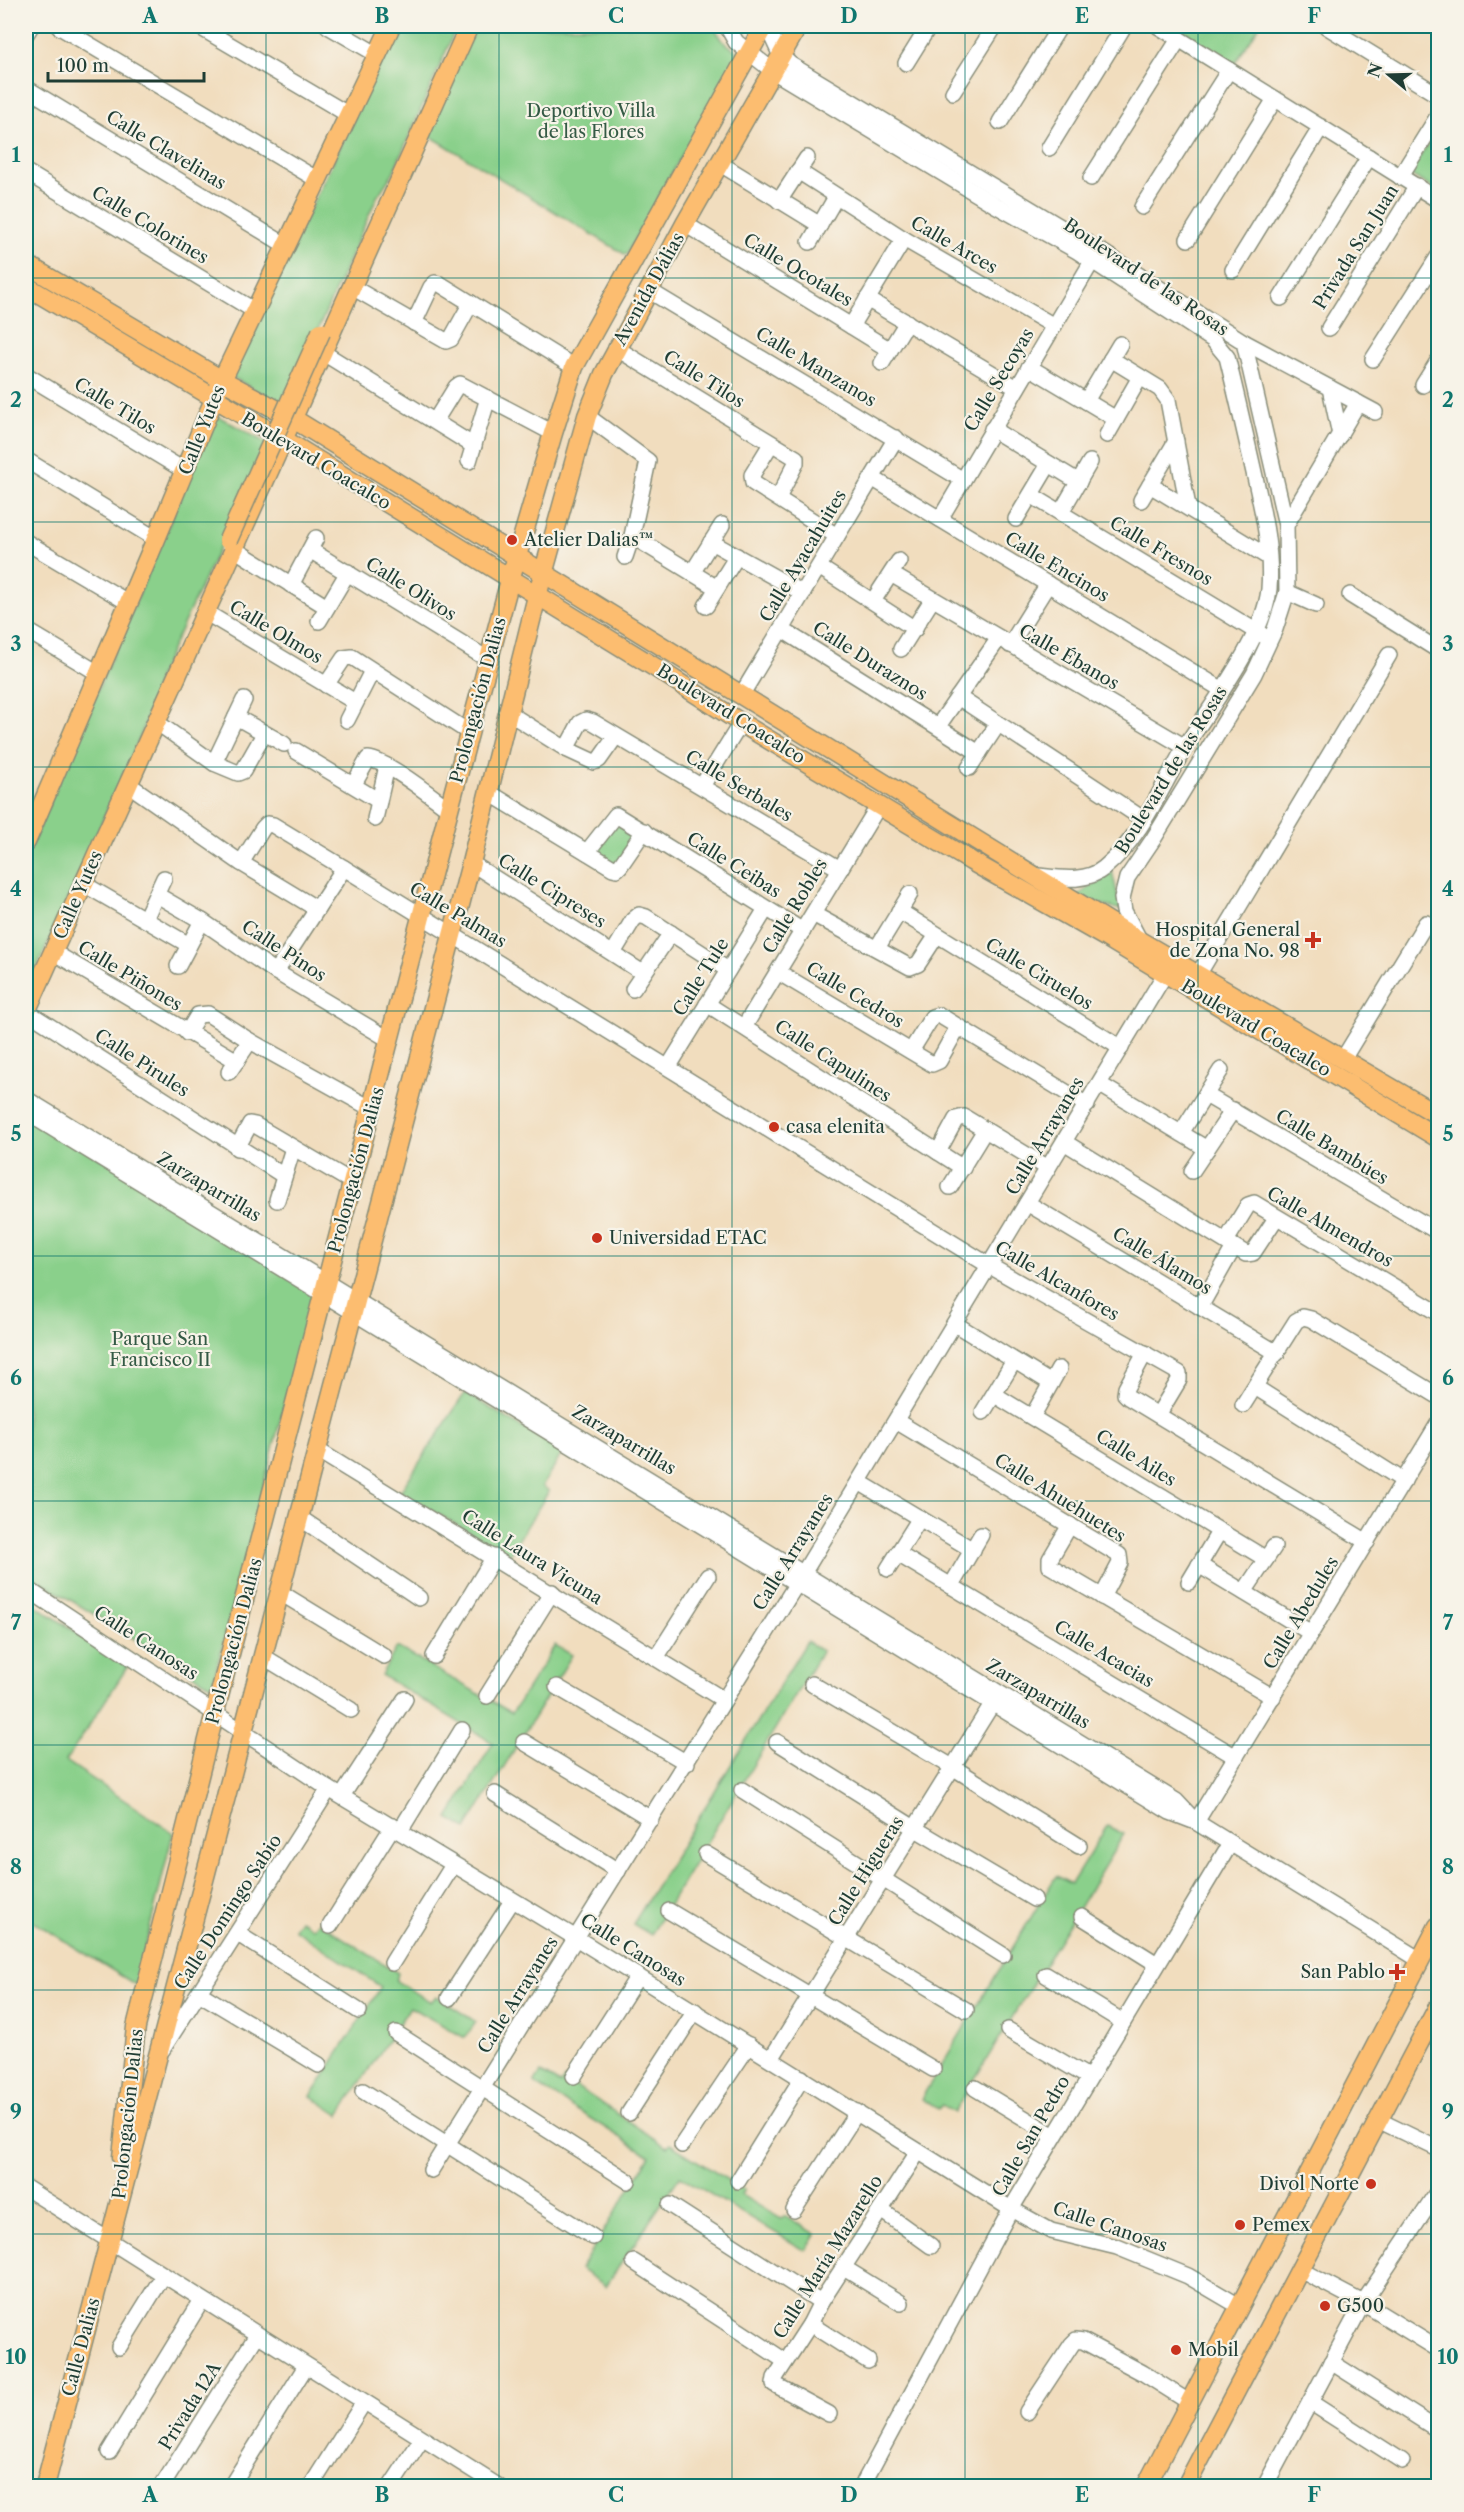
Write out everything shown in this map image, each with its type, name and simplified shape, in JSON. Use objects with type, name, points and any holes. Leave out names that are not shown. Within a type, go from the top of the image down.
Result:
[{"type":"main road","name":"Calle Yutes","points":[[26,842],[222,380],[391,26]]},
{"type":"main road","name":"Calle Yutes","points":[[157,717],[182,646],[283,439],[469,26]]},
{"type":"main road","name":"Avenida Dálias","points":[[518,558],[574,368],[748,54],[766,26]]},
{"type":"main road","name":"Avenida Dálias","points":[[544,572],[587,416],[616,348],[798,26]]},
{"type":"main road","name":"Calle Yutes","points":[[26,1012],[205,612],[321,332],[376,208],[407,161]]},
{"type":"main road","name":"Boulevard Coacalco","points":[[26,264],[222,380],[292,418],[1140,941],[1438,1114]]},
{"type":"main road","name":"Boulevard Coacalco","points":[[26,286],[283,439],[656,668],[741,723],[1107,938],[1438,1138]]},
{"type":"main road","name":"Prolongación Dalias","points":[[117,2208],[136,2028],[352,1182],[423,917],[449,809],[510,580],[518,558]]},
{"type":"main road","name":"Prolongación Dalias","points":[[117,2208],[281,1593],[354,1305],[471,863],[507,712],[544,572]]},
{"type":"main road","points":[[1217,1006],[1250,1006]]},
{"type":"main road","points":[[1268,1016],[1281,1043]]},
{"type":"main road","points":[[1146,2487],[1438,1926]]},
{"type":"main road","points":[[1186,2487],[1438,2007]]},
{"type":"main road","name":"Calle Dalias","points":[[45,2487],[117,2208]]},
{"type":"street","points":[[26,34],[31,26]]},
{"type":"street","points":[[58,26],[318,180]]},
{"type":"street","points":[[198,26],[349,115]]},
{"type":"street","points":[[328,26],[378,55]]},
{"type":"street","name":"Boulevard de las Rosas","points":[[728,26],[736,42],[748,54],[777,64],[1095,256],[1244,342],[1286,525],[1287,592],[1283,608],[1254,674],[1127,878],[1122,898],[1124,911],[1140,941]]},
{"type":"street","points":[[766,26],[777,64]]},
{"type":"street","points":[[906,63],[929,26]]},
{"type":"street","points":[[953,92],[995,26]]},
{"type":"street","points":[[1000,123],[1060,26]]},
{"type":"street","points":[[1049,148],[1124,26]]},
{"type":"street","points":[[1158,26],[1438,200]]},
{"type":"street","points":[[1326,26],[1438,95]]},
{"type":"street","points":[[1091,178],[1179,39]]},
{"type":"street","points":[[1143,207],[1229,70]]},
{"type":"street","name":"Calle Clavelinas","points":[[27,91],[287,246]]},
{"type":"street","points":[[1188,239],[1275,99]]},
{"type":"street","points":[[1400,177],[1438,116]]},
{"type":"street","points":[[1233,270],[1321,127]]},
{"type":"street","points":[[1281,298],[1369,157]]},
{"type":"street","points":[[779,201],[807,158]]},
{"type":"street","points":[[719,163],[820,225]]},
{"type":"street","name":"Calle Arces","points":[[798,171],[904,239],[1054,326]]},
{"type":"street","name":"Calle Colorines","points":[[26,172],[255,311]]},
{"type":"street","name":"Privada San Juan","points":[[1329,328],[1417,186]]},
{"type":"street","points":[[810,242],[836,196]]},
{"type":"street","name":"Calle Ocotales","points":[[685,224],[890,350]]},
{"type":"street","points":[[851,326],[904,239]]},
{"type":"street","name":"Boulevard de las Rosas","points":[[1038,876],[1080,878],[1092,875],[1103,869],[1120,853],[1143,819],[1255,631],[1266,606],[1269,591],[1266,526],[1227,357],[1213,340],[1095,256]]},
{"type":"street","name":"Calle Secoyas","points":[[940,519],[1095,256]]},
{"type":"street","points":[[1373,359],[1438,257]]},
{"type":"street","points":[[414,323],[435,283],[574,368]]},
{"type":"street","points":[[352,287],[446,341],[451,339],[471,303]]},
{"type":"street","name":"Calle Manzanos","points":[[648,290],[963,480]]},
{"type":"street","name":"Calle Ocotales","points":[[867,298],[1017,388]]},
{"type":"street","points":[[882,363],[907,322]]},
{"type":"street","points":[[1244,342],[1375,412]]},
{"type":"street","points":[[1086,401],[1120,344]]},
{"type":"street","name":"Calle Tilos","points":[[616,348],[796,459],[778,498]]},
{"type":"street","points":[[322,352],[435,421],[471,453],[488,398]]},
{"type":"street","points":[[1111,359],[1160,389],[1168,400],[1188,507]]},
{"type":"street","points":[[1423,385],[1438,361]]},
{"type":"street","points":[[1029,367],[1116,419]]},
{"type":"street","name":"Calle Tilos","points":[[26,375],[185,471]]},
{"type":"street","points":[[1107,435],[1140,377]]},
{"type":"street","points":[[435,421],[460,384],[553,433]]},
{"type":"street","points":[[1330,388],[1340,435]]},
{"type":"street","points":[[1286,525],[1359,403]]},
{"type":"street","points":[[587,416],[648,460],[632,536],[625,556]]},
{"type":"street","points":[[992,429],[1078,482]]},
{"type":"street","name":"Calle Ayacahuites","points":[[742,694],[896,438]]},
{"type":"street","points":[[1140,500],[1176,441]]},
{"type":"street","points":[[771,444],[752,478],[753,483],[837,536]]},
{"type":"street","points":[[26,460],[156,539]]},
{"type":"street","points":[[1060,512],[1090,462]]},
{"type":"street","points":[[1016,519],[1049,464]]},
{"type":"street","name":"Calle Encinos","points":[[872,478],[1221,689]]},
{"type":"street","points":[[1150,485],[1268,557]]},
{"type":"street","name":"Calle Fresnos","points":[[1031,495],[1270,639]]},
{"type":"street","points":[[692,573],[722,525]]},
{"type":"street","points":[[632,536],[717,588]]},
{"type":"street","points":[[26,542],[129,603]]},
{"type":"street","points":[[711,542],[803,593]]},
{"type":"street","points":[[291,585],[313,544],[348,572]]},
{"type":"street","points":[[231,545],[327,607]]},
{"type":"street","points":[[706,606],[737,556]]},
{"type":"street","points":[[819,567],[915,629]]},
{"type":"street","name":"Calle Ébanos","points":[[873,602],[895,567],[932,600],[1185,747]]},
{"type":"street","name":"Calle Olivos","points":[[319,621],[348,572],[489,660]]},
{"type":"street","points":[[938,726],[958,697],[1048,584]]},
{"type":"street","points":[[1287,592],[1316,605]]},
{"type":"street","points":[[1350,595],[1438,650]]},
{"type":"street","points":[[901,649],[932,600]]},
{"type":"street","name":"Calle Olmos","points":[[205,612],[326,685],[344,658],[349,656],[470,733]]},
{"type":"street","name":"Calle Duraznos","points":[[781,629],[979,753]]},
{"type":"street","points":[[26,630],[98,673]]},
{"type":"street","points":[[1198,975],[1389,655]]},
{"type":"street","points":[[346,720],[372,671]]},
{"type":"street","points":[[326,685],[354,702]]},
{"type":"street","points":[[958,697],[1143,819]]},
{"type":"street","points":[[214,763],[244,700]]},
{"type":"street","points":[[507,712],[566,749],[594,762],[599,760],[616,736]]},
{"type":"street","points":[[157,717],[214,763],[238,773],[243,771],[264,734]]},
{"type":"street","points":[[236,717],[354,784],[379,801]]},
{"type":"street","name":"Calle Serbales","points":[[566,749],[580,723],[586,720],[840,869]]},
{"type":"street","points":[[702,786],[741,723]]},
{"type":"street","points":[[969,768],[998,724]]},
{"type":"street","points":[[354,784],[368,759],[387,766],[449,809]]},
{"type":"street","points":[[375,819],[387,766]]},
{"type":"street","points":[[128,784],[241,863],[317,909]]},
{"type":"street","points":[[488,792],[617,869],[644,831]]},
{"type":"street","name":"Calle Robles","points":[[744,1027],[879,805]]},
{"type":"street","name":"Calle Ceibas","points":[[587,852],[616,815],[803,931]]},
{"type":"street","name":"Calle Palmas","points":[[241,863],[267,824],[273,825],[669,1066]]},
{"type":"street","name":"Calle Cipreses","points":[[471,863],[644,972]]},
{"type":"street","points":[[276,972],[344,868]]},
{"type":"street","points":[[145,919],[164,878]]},
{"type":"street","points":[[82,883],[189,945]]},
{"type":"street","points":[[876,948],[910,894]]},
{"type":"street","name":"Calle Pinos","points":[[157,895],[202,921],[276,972],[390,1040]]},
{"type":"street","name":"Calle Tule","points":[[669,1066],[766,909]]},
{"type":"street","name":"Calle Ciruelos","points":[[899,912],[1121,1048]]},
{"type":"street","points":[[813,914],[914,967],[937,935]]},
{"type":"street","name":"Calle Cipreses","points":[[613,953],[633,920],[639,915],[646,917],[728,970]]},
{"type":"street","points":[[178,966],[202,921]]},
{"type":"street","points":[[1343,1059],[1426,923]]},
{"type":"street","points":[[633,989],[671,933]]},
{"type":"street","name":"Calle Piñones","points":[[53,952],[187,1033],[233,1066],[250,1041]]},
{"type":"street","name":"Calle Cedros","points":[[778,972],[932,1064],[936,1064],[958,1027]]},
{"type":"street","name":"Calle Arrayanes","points":[[431,2170],[687,1763],[1165,974]]},
{"type":"street","name":"Calle Capulines","points":[[707,1004],[963,1168]]},
{"type":"street","name":"Calle Pirules","points":[[26,1012],[284,1176]]},
{"type":"street","name":"Calle Piñones","points":[[187,1033],[198,1016],[203,1013],[208,1014],[250,1041],[372,1109]]},
{"type":"street","name":"Calle Cedros","points":[[911,1051],[935,1015],[1087,1105]]},
{"type":"street","name":"Calle Alcanfores","points":[[669,1066],[990,1266],[1145,1353],[1180,1376],[1158,1415]]},
{"type":"street","points":[[1181,1133],[1221,1070]]},
{"type":"street","points":[[1099,1084],[1207,1149]]},
{"type":"street","name":"Calle Bambúes","points":[[1206,1095],[1438,1232]]},
{"type":"street","name":"Zarzaparrillas","points":[[26,1099],[325,1288]]},
{"type":"street","points":[[1192,1171],[1233,1110]]},
{"type":"street","name":"Zarzaparrillas","points":[[26,1112],[354,1305],[800,1578],[1176,1801],[1196,1822]]},
{"type":"street","points":[[938,1152],[956,1119],[960,1117],[1048,1168]]},
{"type":"street","points":[[237,1148],[250,1124],[352,1182]]},
{"type":"street","points":[[950,1187],[985,1130]]},
{"type":"street","points":[[1064,1142],[1246,1254],[1253,1253],[1276,1218]]},
{"type":"street","points":[[277,1200],[293,1148]]},
{"type":"street","name":"Calle Álamos","points":[[1027,1203],[1277,1353]]},
{"type":"street","name":"Calle Almendros","points":[[1230,1244],[1251,1203],[1438,1313]]},
{"type":"street","points":[[1200,1307],[1230,1244]]},
{"type":"street","points":[[1243,1405],[1296,1321],[1303,1317],[1311,1319],[1438,1396]]},
{"type":"street","points":[[955,1323],[1051,1383]]},
{"type":"street","points":[[1145,1353],[1125,1392],[1128,1397],[1367,1542]]},
{"type":"street","points":[[983,1412],[1014,1360]]},
{"type":"street","points":[[1032,1417],[1059,1369]]},
{"type":"street","points":[[1254,1387],[1404,1481]]},
{"type":"street","name":"Calle Ailes","points":[[995,1395],[1219,1532],[1270,1553],[1244,1592]]},
{"type":"street","name":"Calle Ahuehuetes","points":[[896,1421],[1119,1555],[1121,1558],[1102,1597]]},
{"type":"street","name":"Calle Abedules","points":[[1196,1822],[1438,1424]]},
{"type":"street","name":"Calle Laura Vicuna","points":[[317,1450],[552,1592],[724,1700]]},
{"type":"street","points":[[859,1482],[972,1550]]},
{"type":"street","points":[[300,1518],[419,1598]]},
{"type":"street","points":[[888,1569],[920,1518]]},
{"type":"street","points":[[1070,1525],[1049,1562],[1053,1568],[1273,1696]]},
{"type":"street","points":[[1189,1581],[1219,1532]]},
{"type":"street","points":[[951,1586],[981,1535]]},
{"type":"street","name":"Calle Acacias","points":[[898,1554],[1236,1757]]},
{"type":"street","points":[[434,1656],[494,1557]]},
{"type":"street","points":[[1199,1565],[1311,1634]]},
{"type":"street","points":[[656,1658],[708,1576]]},
{"type":"street","name":"Zarzaparrillas","points":[[800,1578],[992,1704],[1170,1812],[1196,1822],[1420,1960]]},
{"type":"street","name":"Calle Canosas","points":[[26,1588],[336,1792],[638,1976],[1011,2209],[1051,2230],[1117,2247],[1188,2276],[1239,2306]]},
{"type":"street","points":[[487,1696],[552,1592]]},
{"type":"street","points":[[281,1593],[384,1656]]},
{"type":"street","points":[[264,1657],[351,1710]]},
{"type":"street","points":[[812,1684],[954,1768],[1079,1846]]},
{"type":"street","points":[[557,1687],[687,1763]]},
{"type":"street","name":"Calle Domingo Sabio","points":[[159,2055],[238,1934],[336,1792],[405,1699]]},
{"type":"street","name":"Calle Higueras","points":[[771,2059],[992,1704]]},
{"type":"street","points":[[330,1926],[462,1730]]},
{"type":"street","points":[[524,1742],[651,1819]]},
{"type":"street","points":[[777,1742],[1034,1899]]},
{"type":"street","points":[[742,1790],[1003,1955]]},
{"type":"street","points":[[495,1794],[618,1871]]},
{"type":"street","name":"Calle San Pedro","points":[[862,2487],[1011,2209],[1230,1844]]},
{"type":"street","points":[[706,1854],[966,2010]]},
{"type":"street","points":[[392,1963],[453,1865]]},
{"type":"street","points":[[449,1998],[512,1901]]},
{"type":"street","points":[[669,1911],[933,2069]]},
{"type":"street","points":[[1082,1917],[1156,1964]]},
{"type":"street","points":[[238,1934],[359,2011]]},
{"type":"street","points":[[1046,1975],[1123,2022]]},
{"type":"street","points":[[574,2076],[638,1976]]},
{"type":"street","points":[[199,1993],[319,2065]]},
{"type":"street","points":[[629,2113],[694,2011]]},
{"type":"street","points":[[1008,2030],[1088,2078]]},
{"type":"street","points":[[396,2033],[628,2181]]},
{"type":"street","points":[[682,2145],[749,2045]]},
{"type":"street","points":[[738,2181],[802,2078]]},
{"type":"street","points":[[975,2088],[1054,2136]]},
{"type":"street","points":[[363,2091],[592,2237]]},
{"type":"street","points":[[794,2210],[857,2112]]},
{"type":"street","points":[[1378,2120],[1438,2149]]},
{"type":"street","name":"Calle María Mazarello","points":[[829,2414],[774,2384],[785,2361],[810,2324],[821,2302],[918,2152]]},
{"type":"street","points":[[26,2188],[202,2301],[254,2341],[306,2366],[360,2408],[422,2439],[474,2480],[498,2487]]},
{"type":"street","points":[[1265,2487],[1364,2303],[1438,2190]]},
{"type":"street","points":[[670,2205],[821,2302]]},
{"type":"street","points":[[880,2210],[932,2246]]},
{"type":"street","points":[[634,2262],[785,2361]]},
{"type":"street","points":[[844,2268],[901,2303]]},
{"type":"street","points":[[1300,2270],[1364,2303],[1438,2349]]},
{"type":"street","points":[[119,2347],[163,2276]]},
{"type":"street","points":[[109,2452],[202,2301]]},
{"type":"street","points":[[810,2324],[868,2361]]},
{"type":"street","points":[[1027,2412],[1076,2340],[1083,2341],[1143,2373],[1189,2403]]},
{"type":"street","name":"Privada 12A","points":[[162,2487],[254,2341]]},
{"type":"street","points":[[1331,2362],[1438,2430]]},
{"type":"street","points":[[231,2487],[306,2366]]},
{"type":"street","points":[[1310,2402],[1402,2462]]},
{"type":"street","points":[[311,2487],[360,2408]]},
{"type":"street","points":[[391,2487],[422,2439]]},
{"type":"green space","points":[[398,26],[457,26],[393,173],[377,197],[284,406],[230,376]]},
{"type":"green space","name":"Deportivo Villa de las Flores","points":[[474,26],[713,26],[723,41],[739,53],[626,255],[425,133]]},
{"type":"green space","points":[[1171,26],[1256,26],[1259,27],[1234,65]]},
{"type":"green space","points":[[1434,135],[1438,138],[1438,192],[1411,175],[1411,170]]},
{"type":"green space","points":[[216,415],[268,444],[158,678],[142,732],[26,992],[26,857]]},
{"type":"green space","points":[[616,818],[641,833],[615,867],[590,853]]},
{"type":"green space","points":[[1112,871],[1121,910],[1076,897]]},
{"type":"green space","name":"Parque San Francisco II","points":[[26,1114],[315,1285],[212,1686],[26,1573]]},
{"type":"green space","points":[[465,1393],[563,1452],[542,1486],[549,1491],[509,1555],[400,1492]]},
{"type":"green space","points":[[29,1601],[128,1666],[66,1761],[173,1833],[136,1985],[26,1917],[26,1607]]},
{"type":"green space","points":[[807,1641],[822,1651],[651,1935],[633,1924]]},
{"type":"green space","points":[[555,1645],[572,1655],[466,1829],[448,1818],[493,1743],[381,1675],[397,1647],[512,1713]]},
{"type":"green space","points":[[1107,1826],[1124,1834],[954,2113],[942,2105],[938,2109],[921,2099],[1056,1876],[1071,1884]]},
{"type":"green space","points":[[300,1920],[313,1928],[318,1922],[398,1973],[396,1981],[431,2002],[436,1996],[476,2022],[465,2038],[410,2007],[339,2115],[311,2096],[381,1987],[294,1929]]},
{"type":"green space","points":[[541,2073],[560,2084],[565,2079],[667,2147],[670,2144],[744,2190],[741,2195],[781,2219],[786,2216],[816,2234],[806,2251],[680,2176],[606,2286],[580,2269],[650,2156],[534,2083]]},
{"type":"place","name":"Atelier Dalias™","points":[[512,540]]},
{"type":"place","name":"Hospital General de Zona No. 98","points":[[1313,940]]},
{"type":"place","name":"casa elenita","points":[[774,1127]]},
{"type":"place","name":"Universidad ETAC","points":[[597,1238]]},
{"type":"place","name":"San Pablo","points":[[1397,1972]]},
{"type":"place","name":"Divol Norte","points":[[1371,2184]]},
{"type":"place","name":"Pemex","points":[[1240,2225]]},
{"type":"place","name":"G500","points":[[1325,2306]]},
{"type":"place","name":"Mobil","points":[[1176,2350]]}]
